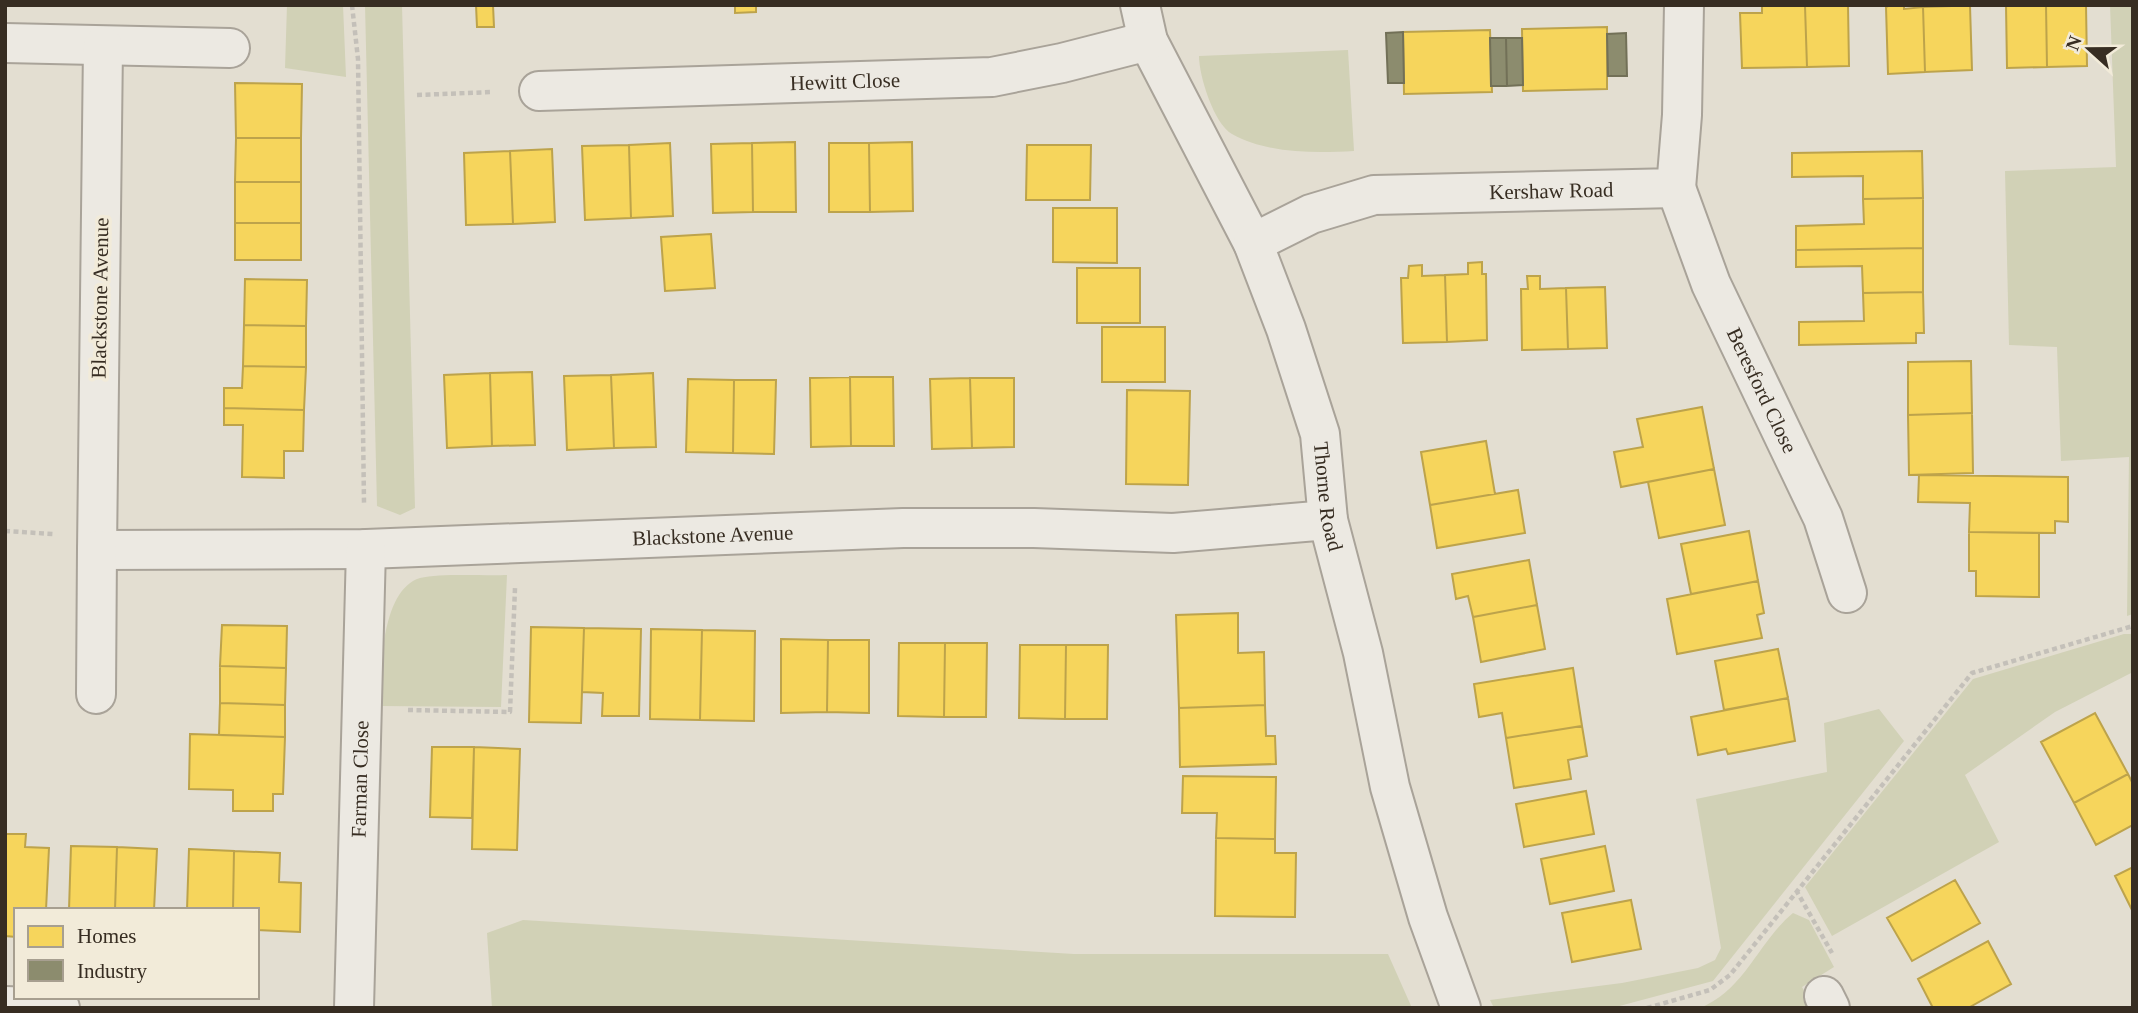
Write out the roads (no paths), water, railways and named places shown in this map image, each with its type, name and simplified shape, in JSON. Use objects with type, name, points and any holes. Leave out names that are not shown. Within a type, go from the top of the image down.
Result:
[{"type":"street","points":[[1676,188],[1682,115],[1684,5]]},
{"type":"street","name":"Hewitt Close","points":[[540,91],[992,76],[1062,63],[1144,23]]},
{"type":"street","name":"Thorne Road","points":[[1144,23],[1253,243],[1286,329],[1320,434],[1328,520],[1363,653],[1390,787],[1428,917],[1461,1008]]},
{"type":"street","points":[[5,43],[230,48]]},
{"type":"street","name":"Blackstone Avenue","points":[[96,694],[103,46]]},
{"type":"street","name":"Kershaw Road","points":[[1253,243],[1311,214],[1374,195],[1676,188]]},
{"type":"street","name":"Beresford Close","points":[[1676,188],[1711,284],[1823,518],[1847,593]]},
{"type":"street","name":"Blackstone Avenue","points":[[97,550],[366,549],[903,528],[1034,528],[1172,533],[1328,520]]},
{"type":"street","name":"Farman Close","points":[[354,1008],[366,549]]},
{"type":"street","points":[[5,1006],[60,1008]]}]
